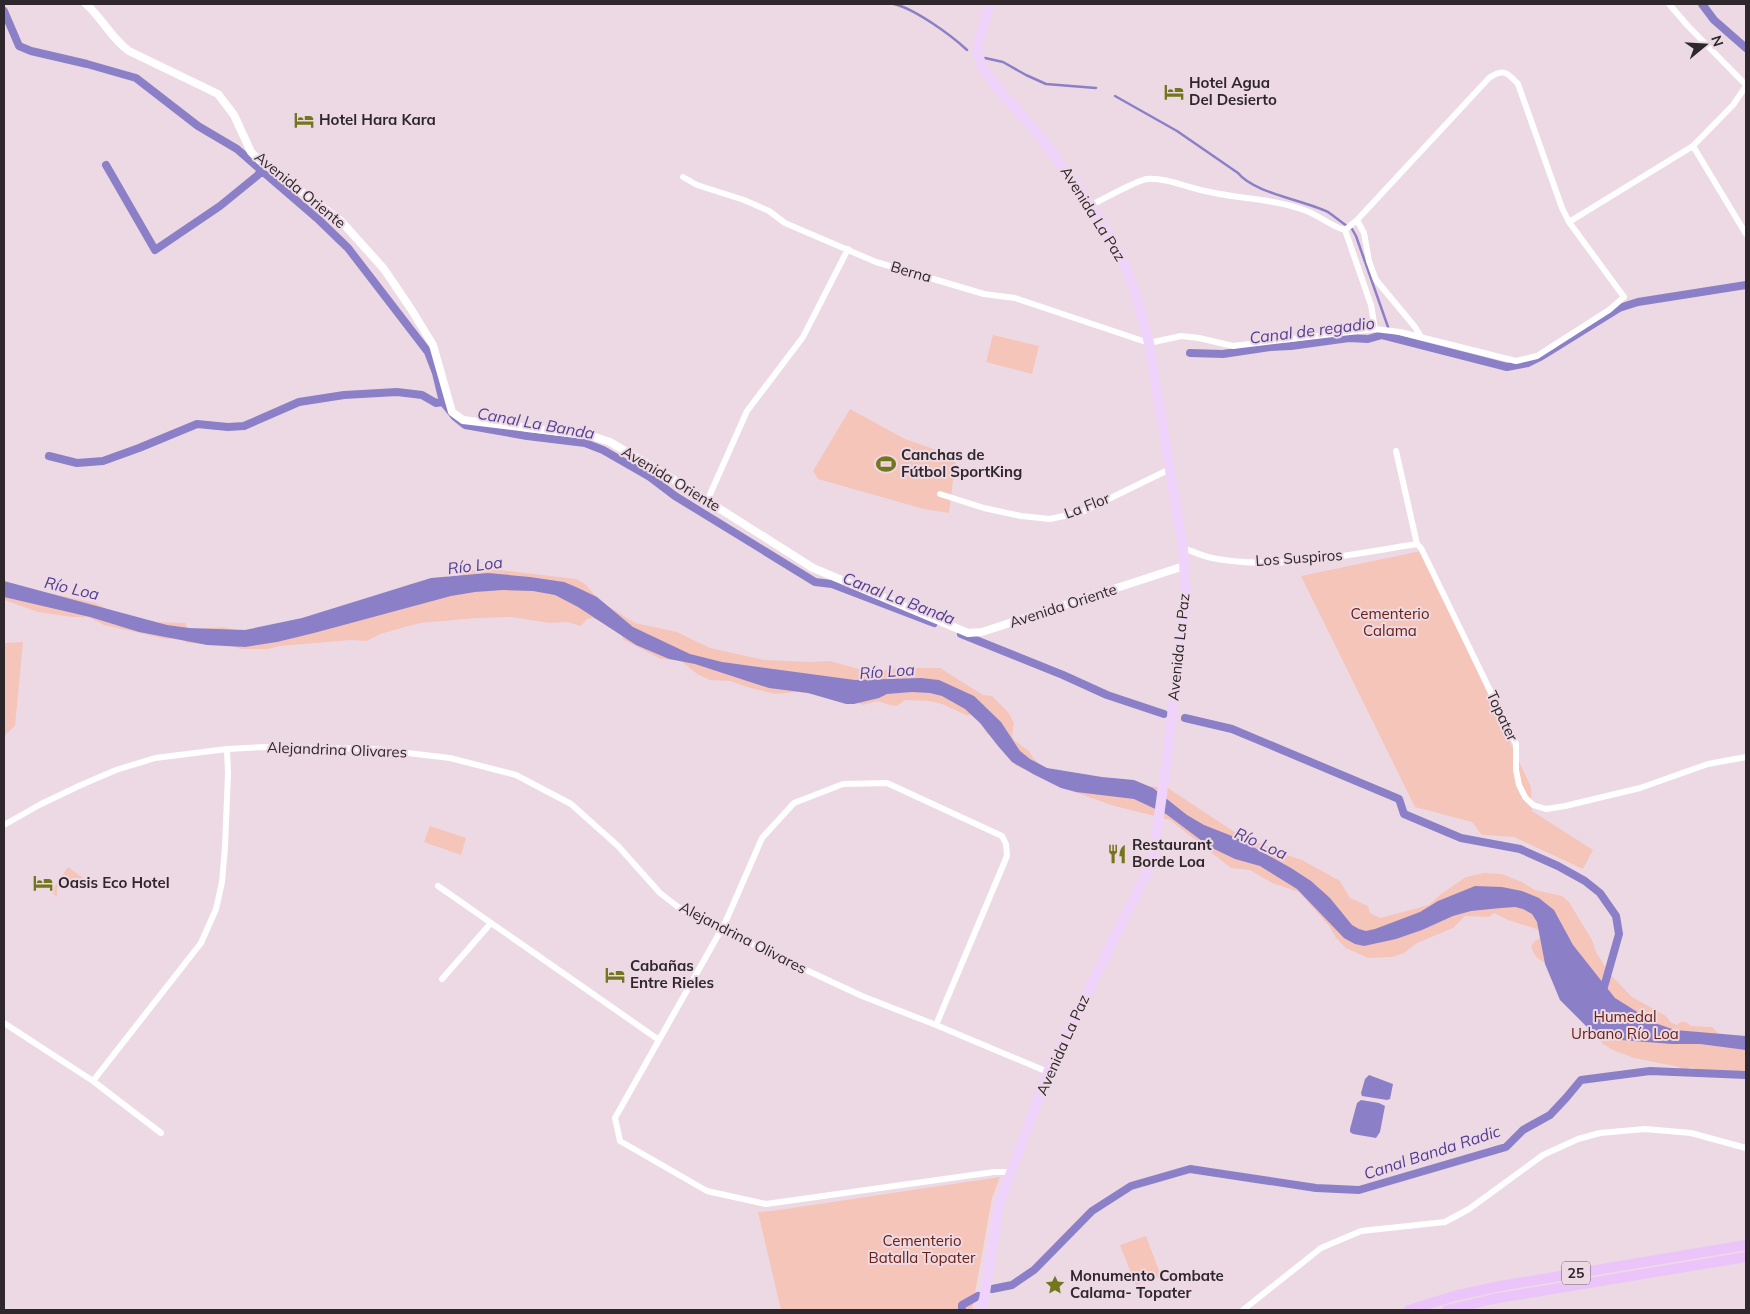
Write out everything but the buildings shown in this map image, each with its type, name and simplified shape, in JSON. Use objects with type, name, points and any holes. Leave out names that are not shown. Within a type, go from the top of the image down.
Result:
[{"type":"highway","name":"25","points":[[1409,1310],[1454,1296],[1500,1286],[1746,1245]]},
{"type":"highway","name":"25","points":[[1446,1310],[1493,1299],[1746,1257]]},
{"type":"main road","name":"Avenida La Paz","points":[[980,1310],[984,1299],[999,1205],[1048,1072],[1153,860],[1186,592],[1183,548],[1149,343],[1136,294],[1121,256],[1091,205],[1039,134],[999,90],[982,66],[978,44],[990,4]]},
{"type":"street","name":"Avenida Oriente","points":[[86,4],[94,11],[119,44],[129,51],[218,94],[234,116],[251,152],[341,221],[384,269],[411,308],[433,345],[452,412],[463,420],[592,436],[610,442],[813,568],[968,633],[982,632],[1184,566]]},
{"type":"street","points":[[1569,222],[1693,146],[1733,105],[1746,85],[1669,4]]},
{"type":"street","points":[[1149,343],[1181,336],[1234,346],[1376,329],[1400,332],[1516,361],[1537,356],[1609,310],[1624,297],[1569,222],[1562,208],[1518,84],[1504,72],[1497,73],[1489,78],[1358,220],[1345,230]]},
{"type":"street","points":[[1693,146],[1746,234]]},
{"type":"street","name":"Berna","points":[[682,177],[698,185],[761,208],[785,223],[876,262],[984,294],[1015,298],[1149,343]]},
{"type":"street","points":[[1091,205],[1144,180],[1155,179],[1209,192],[1290,206],[1323,218],[1338,228],[1345,230]]},
{"type":"street","points":[[1358,220],[1364,233],[1369,261],[1376,280],[1421,337]]},
{"type":"street","points":[[1345,230],[1371,305],[1376,329]]},
{"type":"street","points":[[707,501],[747,411],[803,337],[848,249]]},
{"type":"street","name":"Topater","points":[[1396,451],[1417,544],[1422,548],[1516,744],[1516,770],[1519,785],[1525,797],[1533,805],[1546,809],[1565,806],[1640,788],[1708,764],[1746,757]]},
{"type":"street","name":"La Flor","points":[[940,494],[984,508],[1021,516],[1050,519],[1082,512],[1170,469]]},
{"type":"street","name":"Los Suspiros","points":[[1183,548],[1211,558],[1255,562],[1312,560],[1417,544]]},
{"type":"street","name":"Alejandrina Olivares","points":[[4,825],[41,804],[116,770],[155,758],[227,749],[266,747],[374,749],[450,758],[516,775],[571,804],[618,846],[660,893],[678,907],[721,930],[862,996],[1048,1072]]},
{"type":"street","points":[[93,1081],[201,942],[216,909],[222,882],[225,847],[227,749]]},
{"type":"street","points":[[936,1025],[1008,850],[1002,836],[888,784],[844,784],[794,803],[762,838],[721,930],[615,1118],[620,1141],[707,1191],[766,1204],[994,1172],[1011,1172]]},
{"type":"street","points":[[438,886],[658,1040]]},
{"type":"street","points":[[442,979],[491,923]]},
{"type":"street","points":[[4,1023],[93,1081],[161,1134]]},
{"type":"street","points":[[1243,1310],[1321,1248],[1361,1231],[1445,1222],[1469,1209],[1543,1155],[1578,1139],[1600,1133],[1645,1129],[1691,1133],[1746,1148]]},
{"type":"green space","points":[[993,335],[1039,346],[1032,374],[986,362]]},
{"type":"green space","name":"Canchas de Fútbol SportKing","points":[[850,409],[905,439],[956,457],[949,513],[924,509],[818,479],[813,471]]},
{"type":"green space","name":"Cementerio Calama","points":[[1421,551],[1531,787],[1532,811],[1593,850],[1583,869],[1514,837],[1482,835],[1472,822],[1415,807],[1301,576]]},
{"type":"green space","name":"Humedal Urbano Río Loa","points":[[500,570],[576,579],[585,584],[600,601],[635,623],[677,632],[710,648],[764,660],[830,661],[869,672],[900,668],[940,668],[983,695],[992,696],[1008,712],[1014,723],[1012,736],[1015,741],[1029,751],[1034,759],[1053,777],[1168,788],[1233,831],[1281,853],[1302,860],[1340,881],[1350,898],[1368,906],[1370,913],[1380,918],[1429,905],[1441,894],[1466,877],[1484,873],[1502,874],[1522,882],[1535,890],[1562,896],[1569,902],[1609,973],[1632,997],[1666,1016],[1670,1022],[1677,1025],[1681,1022],[1686,1022],[1691,1026],[1712,1027],[1718,1033],[1746,1036],[1746,1074],[1710,1074],[1691,1067],[1686,1070],[1634,1058],[1603,1044],[1562,994],[1556,991],[1550,964],[1535,956],[1531,946],[1536,940],[1549,935],[1546,932],[1508,920],[1494,913],[1489,917],[1465,916],[1453,928],[1417,943],[1404,953],[1392,957],[1368,958],[1346,948],[1299,892],[1272,883],[1250,870],[1231,868],[1170,820],[1111,805],[1058,786],[1032,770],[1023,769],[1015,765],[996,734],[989,735],[985,731],[983,722],[974,715],[966,715],[942,704],[929,701],[905,700],[897,706],[878,701],[863,705],[852,700],[798,692],[775,694],[730,681],[710,680],[697,674],[680,660],[661,659],[624,640],[620,632],[593,618],[587,619],[581,626],[567,622],[550,623],[511,617],[420,623],[380,634],[367,641],[351,640],[280,646],[268,649],[241,649],[224,644],[187,643],[179,638],[166,639],[104,625],[88,617],[72,617],[38,612],[4,600],[4,581],[20,587],[96,603],[115,614],[156,622],[185,623],[189,630],[223,627],[239,631],[303,628],[410,584],[418,585],[457,578],[462,572]]},
{"type":"green space","points":[[23,642],[15,726],[4,736],[4,643]]},
{"type":"green space","points":[[430,826],[466,838],[461,855],[424,842]]},
{"type":"green space","points":[[68,867],[93,885],[57,887],[57,897],[51,892]]},
{"type":"green space","name":"Cementerio Batalla Topater","points":[[1000,1177],[992,1198],[972,1310],[781,1310],[758,1212]]},
{"type":"green space","points":[[1146,1236],[1161,1276],[1136,1285],[1120,1245]]},
{"type":"shaded area","points":[[488,573],[564,582],[597,597],[633,627],[690,654],[722,662],[855,680],[921,678],[939,680],[974,696],[1001,722],[1020,751],[1030,759],[1047,768],[1134,780],[1153,788],[1187,815],[1204,825],[1237,838],[1311,881],[1330,898],[1352,925],[1359,929],[1366,931],[1375,929],[1420,912],[1438,901],[1475,886],[1502,887],[1522,891],[1539,898],[1554,910],[1573,945],[1615,998],[1655,1023],[1675,1030],[1746,1036],[1746,1050],[1700,1044],[1672,1044],[1608,1039],[1594,1034],[1560,1000],[1545,964],[1537,922],[1532,914],[1523,909],[1515,907],[1471,911],[1453,916],[1396,939],[1364,946],[1355,944],[1344,938],[1297,889],[1260,866],[1235,859],[1210,847],[1166,814],[1134,799],[1076,792],[1061,788],[1012,762],[980,723],[965,709],[942,696],[912,692],[887,694],[879,698],[846,704],[808,693],[769,688],[695,664],[669,659],[636,645],[578,607],[555,595],[533,591],[503,590],[451,596],[314,633],[245,647],[207,645],[139,632],[90,617],[4,597],[4,581],[167,625],[189,628],[245,630],[302,618],[431,578]]},
{"type":"shaded area","points":[[1369,1075],[1393,1084],[1390,1099],[1362,1096],[1361,1093],[1365,1079]]},
{"type":"shaded area","points":[[1361,1100],[1385,1106],[1380,1132],[1376,1138],[1350,1132],[1357,1103]]},
{"type":"waterway","points":[[894,4],[912,11],[932,23],[967,50]]},
{"type":"waterway","points":[[1702,4],[1714,20],[1746,48]]},
{"type":"waterway","points":[[4,11],[19,46],[31,51],[136,78],[198,126],[237,149],[261,170]]},
{"type":"waterway","points":[[985,58],[1003,62],[1046,84],[1096,88]]},
{"type":"waterway","points":[[1115,96],[1177,131],[1255,186],[1328,212],[1347,226]]},
{"type":"waterway","name":"Canal La Banda","points":[[106,165],[155,250],[220,206],[258,175],[261,170],[348,248],[428,352],[436,373],[443,402],[455,417],[465,425],[527,436],[585,443],[603,450],[650,477],[675,496],[815,582],[832,584],[934,623]]},
{"type":"waterway","points":[[1352,229],[1388,327]]},
{"type":"waterway","name":"Canal de regadio","points":[[1190,353],[1223,354],[1349,338],[1368,339],[1382,335],[1507,367],[1528,363],[1540,357],[1619,308],[1638,302],[1746,285]]},
{"type":"waterway","points":[[49,456],[77,463],[103,461],[197,424],[228,427],[244,426],[299,402],[344,395],[397,392],[422,395],[436,403],[443,402]]},
{"type":"waterway","name":"Canal La Banda","points":[[961,634],[1107,695],[1164,714]]},
{"type":"waterway","points":[[1185,718],[1232,729],[1399,799],[1404,814],[1461,838],[1520,849],[1558,866],[1585,881],[1600,893],[1616,916],[1619,934],[1602,994]]},
{"type":"waterway","name":"Canal Banda Radic","points":[[992,1289],[1012,1285],[1034,1270],[1092,1211],[1131,1186],[1190,1169],[1316,1188],[1359,1190],[1506,1147],[1523,1130],[1550,1115],[1581,1080],[1650,1071],[1746,1075]]},
{"type":"waterway","name":"Canal Banda Radic","points":[[962,1310],[962,1305],[978,1296]]},
{"type":"place","name":"Hotel Agua Del Desierto","points":[[1174,92]]},
{"type":"place","name":"Hotel Hara Kara","points":[[304,120]]},
{"type":"place","name":"Canchas de Fútbol SportKing","points":[[886,464]]},
{"type":"place","name":"Restaurant Borde Loa","points":[[1117,854]]},
{"type":"place","name":"Oasis Eco Hotel","points":[[43,883]]},
{"type":"place","name":"Cabañas Entre Rieles","points":[[615,975]]},
{"type":"place","name":"Monumento Combate Calama- Topater","points":[[1055,1285]]},
{"type":"water label","name":"Río Loa","points":[[475,565]]},
{"type":"water label","name":"Río Loa","points":[[72,588]]},
{"type":"water label","name":"Río Loa","points":[[887,671]]},
{"type":"water label","name":"Río Loa","points":[[1261,843]]}]
